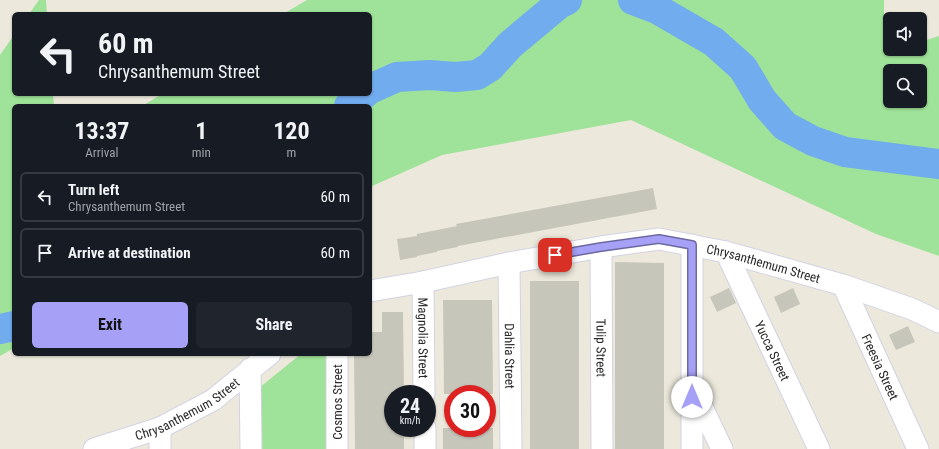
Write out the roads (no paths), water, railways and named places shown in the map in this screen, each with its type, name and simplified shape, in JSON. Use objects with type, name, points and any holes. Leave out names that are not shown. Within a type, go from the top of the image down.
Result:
[{"type":"street","name":"Chrysanthemum Street","points":[[372,291],[424,282],[509,263],[601,247],[659,239],[726,252],[843,285],[912,309],[939,322]]},
{"type":"street","points":[[692,245],[692,449]]},
{"type":"street","name":"Tulip Street","points":[[601,247],[602,449]]},
{"type":"street","name":"Yucca Street","points":[[726,252],[819,449]]},
{"type":"street","name":"Dahlia Street","points":[[509,263],[511,449]]},
{"type":"street","name":"Magnolia Street","points":[[424,282],[424,385]]},
{"type":"street","name":"Freesia Street","points":[[843,285],[918,449]]},
{"type":"street","name":"Chrysanthemum Street","points":[[94,449],[160,428],[213,400],[267,356]]},
{"type":"street","name":"Cosmos Street","points":[[336,356],[337,449]]},
{"type":"street","points":[[250,369],[251,449]]},
{"type":"street","points":[[692,384],[722,449]]},
{"type":"street","points":[[160,428],[160,449]]},
{"type":"street","points":[[425,437],[425,449]]},
{"type":"waterway","points":[[372,88],[397,77],[430,75],[455,77],[477,75],[490,67],[510,45],[559,4],[567,0]]},
{"type":"waterway","points":[[633,0],[657,9],[714,42],[743,68],[762,100],[785,126],[813,141],[845,152],[939,164]]},
{"type":"waterway","points":[[352,104],[362,96]]},
{"type":"waterway","points":[[0,329],[12,326]]}]
